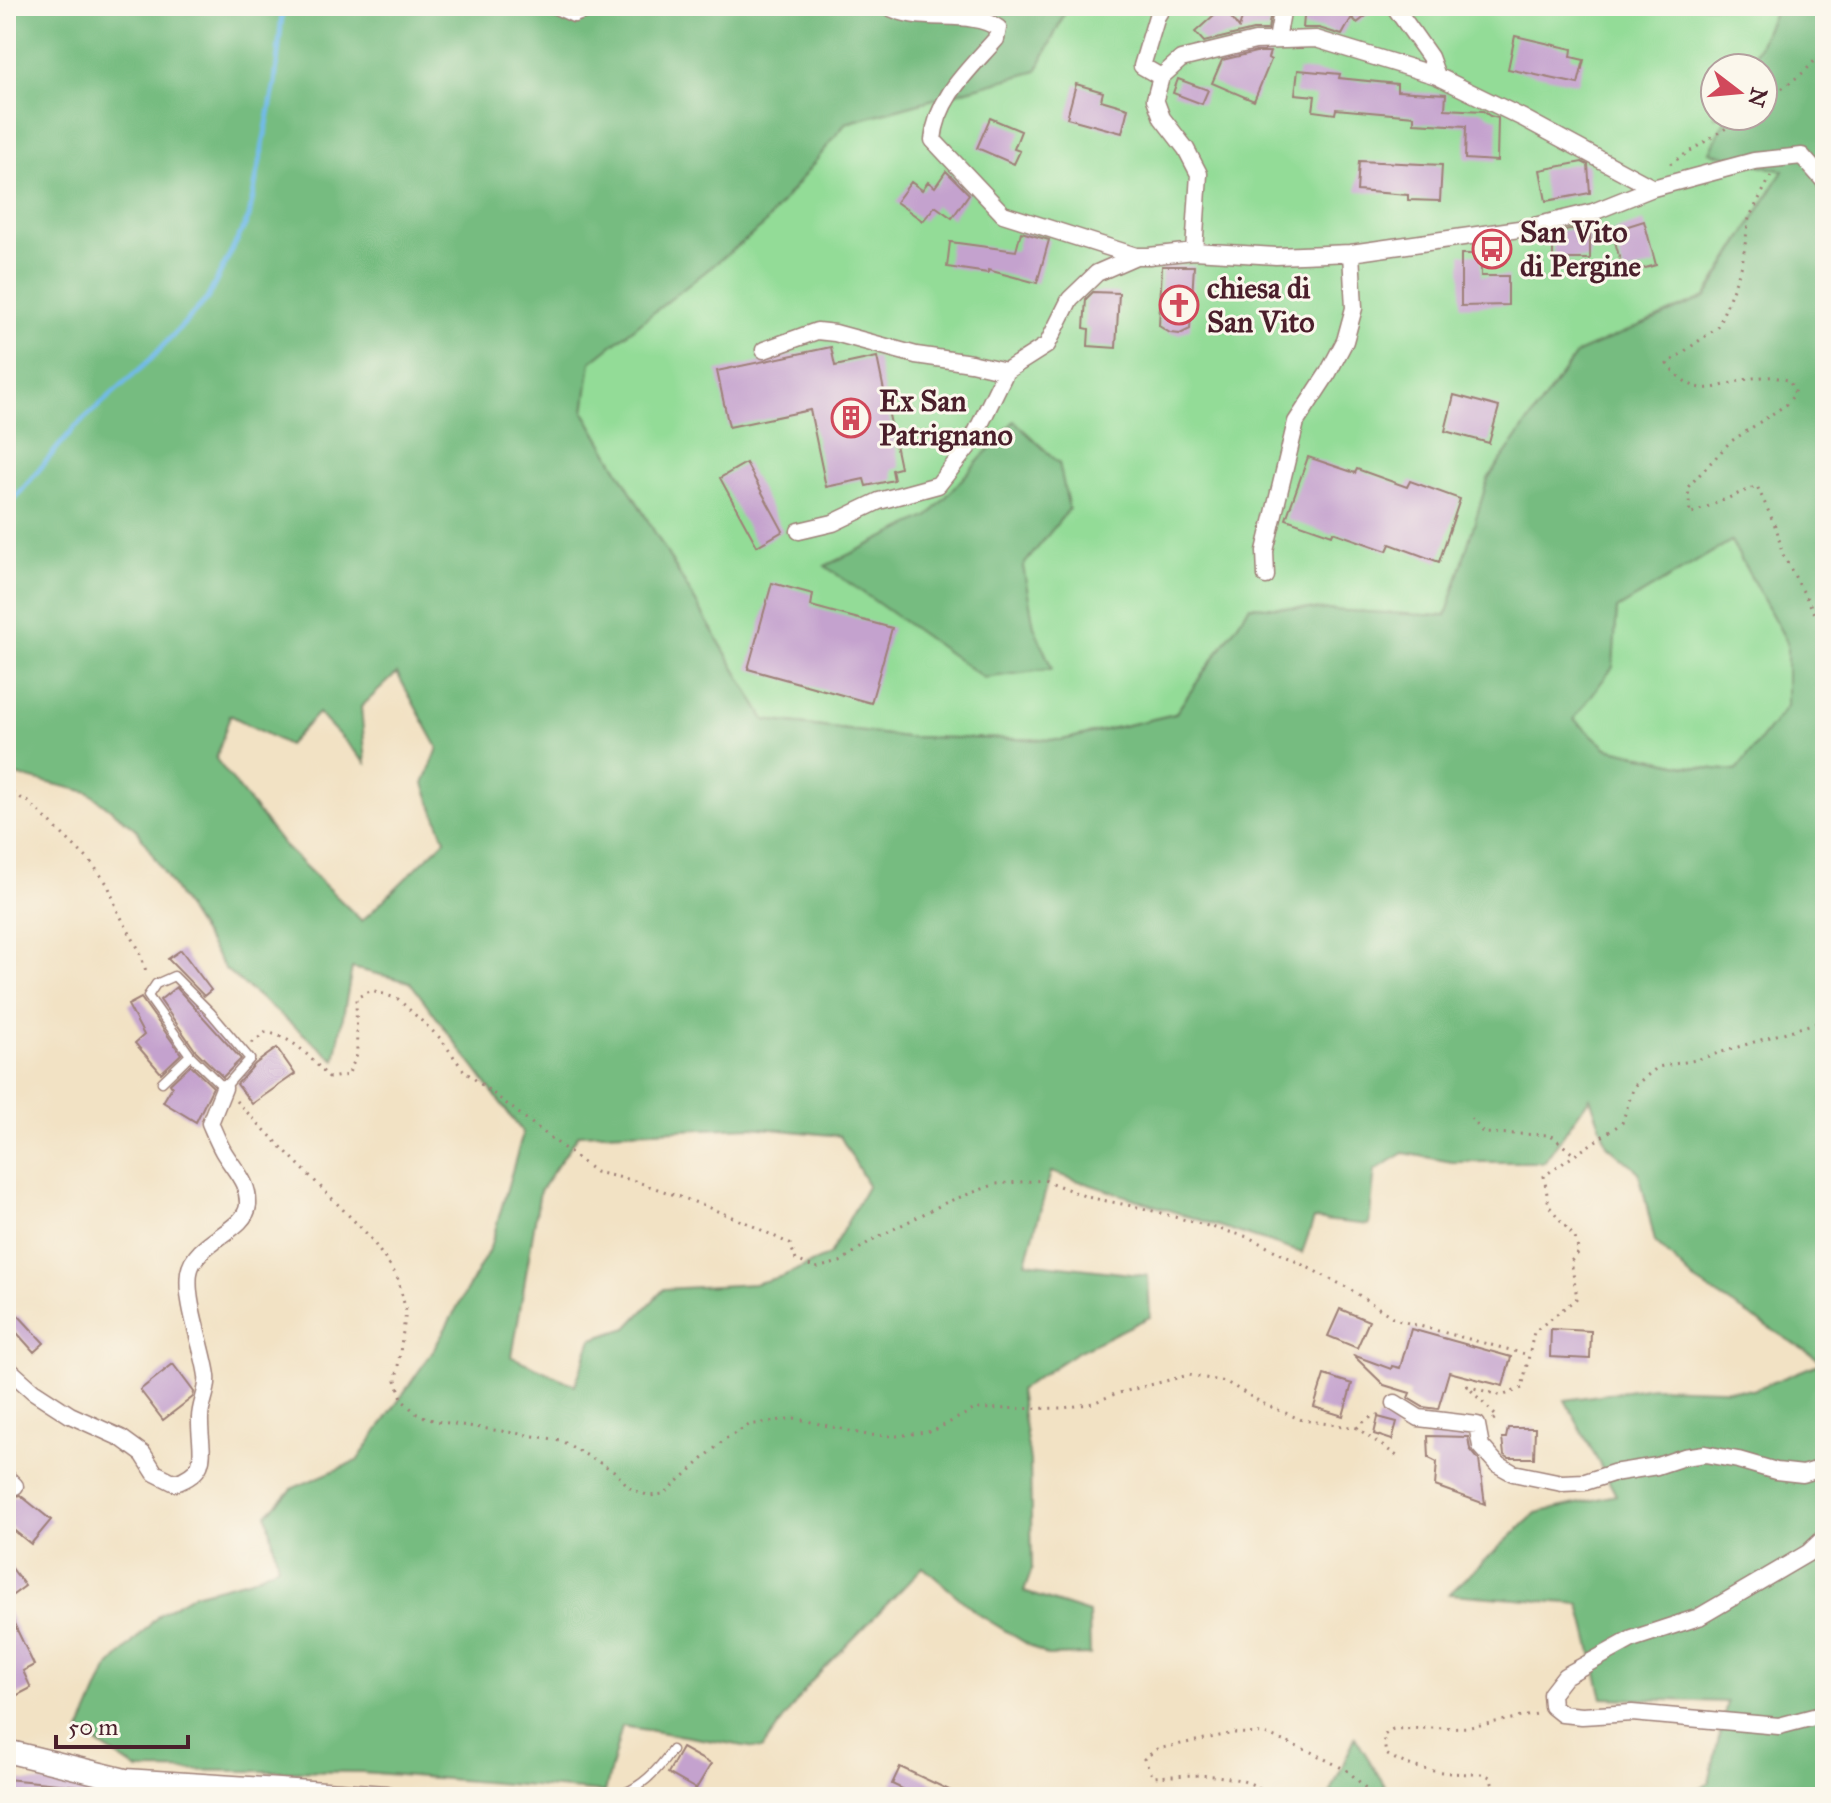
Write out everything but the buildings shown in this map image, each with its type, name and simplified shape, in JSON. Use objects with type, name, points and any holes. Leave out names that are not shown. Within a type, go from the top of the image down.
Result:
[{"type":"main road","points":[[6,1751],[125,1780],[386,1797]]},
{"type":"street","points":[[556,6],[574,14],[596,6]]},
{"type":"street","points":[[887,6],[925,15],[988,21],[998,28],[996,39],[948,96],[935,119],[933,140],[1003,214],[1136,256]]},
{"type":"street","points":[[1161,77],[1142,66],[1163,6]]},
{"type":"street","points":[[1277,40],[1283,6]]},
{"type":"street","points":[[1394,6],[1430,57],[1437,76]]},
{"type":"street","points":[[1194,251],[1199,174],[1186,149],[1162,118],[1155,99],[1161,77],[1181,59],[1255,41],[1316,39],[1437,76],[1653,188]]},
{"type":"street","points":[[799,531],[833,523],[879,501],[938,485],[971,443],[1006,371],[1047,345],[1070,299],[1097,273],[1136,256],[1194,251],[1276,256],[1351,253],[1526,228],[1593,212],[1653,188],[1754,161],[1780,158],[1802,156],[1825,182]]},
{"type":"street","points":[[1266,576],[1265,551],[1296,422],[1345,341],[1354,308],[1351,253]]},
{"type":"street","points":[[764,350],[817,331],[916,355],[1006,371]]},
{"type":"street","points":[[6,1367],[33,1391],[70,1415],[121,1438],[143,1454],[155,1473],[175,1483],[190,1478],[198,1471],[202,1462],[200,1413],[208,1379],[197,1333],[189,1273],[204,1249],[242,1219],[248,1210],[247,1189],[210,1123],[224,1088]]},
{"type":"street","points":[[1395,1403],[1419,1418],[1477,1425],[1481,1446],[1497,1464],[1513,1473],[1562,1483],[1585,1482],[1613,1473],[1705,1454],[1776,1471],[1803,1474],[1825,1467]]},
{"type":"street","points":[[1825,1537],[1808,1553],[1699,1617],[1632,1639],[1565,1676],[1551,1694],[1552,1706],[1562,1714],[1582,1716],[1632,1713],[1779,1726],[1825,1714]]},
{"type":"lane","points":[[174,976],[244,1050],[250,1059],[224,1088],[190,1055],[148,996],[156,984],[174,976]]},
{"type":"lane","points":[[162,1082],[190,1055]]},
{"type":"lane","points":[[608,1797],[623,1795],[647,1778],[660,1768],[672,1750]]},
{"type":"lane","points":[[498,1797],[588,1797]]},
{"type":"path","points":[[1779,91],[1822,53],[1825,55]]},
{"type":"path","points":[[1676,182],[1665,167],[1720,132]]},
{"type":"path","points":[[1780,158],[1749,218],[1742,265],[1718,327],[1667,364],[1681,381],[1706,390],[1765,377],[1789,380],[1795,393],[1787,404],[1730,442],[1688,487],[1690,514],[1757,486],[1777,530],[1782,553],[1825,638]]},
{"type":"path","points":[[6,790],[29,802],[90,861],[108,885],[118,912],[138,948],[153,989]]},
{"type":"path","points":[[244,1050],[266,1032],[285,1037],[309,1055],[329,1078],[348,1075],[357,1055],[356,998],[372,990],[398,999],[441,1039],[464,1071],[595,1172],[632,1180],[747,1223],[790,1244],[796,1260],[816,1268],[840,1262],[872,1240],[947,1202],[996,1184],[1044,1180],[1087,1197],[1142,1208],[1248,1237],[1348,1288],[1397,1320],[1529,1355]]},
{"type":"path","points":[[1477,1425],[1483,1429],[1497,1417],[1467,1386],[1502,1396],[1522,1388],[1534,1332],[1577,1298],[1571,1261],[1579,1252],[1575,1238],[1549,1206],[1544,1176],[1622,1123],[1634,1086],[1658,1067],[1696,1060],[1825,1020]]},
{"type":"path","points":[[224,1088],[369,1236],[397,1276],[406,1311],[396,1380],[403,1401],[417,1414],[435,1421],[560,1440],[614,1471],[630,1488],[649,1496],[664,1494],[725,1439],[749,1425],[794,1418],[867,1435],[897,1436],[933,1431],[975,1409],[1064,1408],[1093,1403],[1115,1394],[1189,1375],[1226,1382],[1262,1403],[1302,1420],[1357,1428],[1397,1456]]},
{"type":"path","points":[[1471,1118],[1483,1133],[1551,1135],[1574,1155]]},
{"type":"path","points":[[1486,1797],[1493,1786],[1490,1777],[1434,1772],[1403,1764],[1386,1754],[1383,1736],[1393,1729],[1470,1727],[1534,1715],[1552,1706]]},
{"type":"path","points":[[1273,1797],[1243,1781],[1224,1777],[1153,1777],[1144,1759],[1157,1749],[1234,1733],[1265,1734],[1348,1771],[1375,1797]]},
{"type":"green space","points":[[6,6],[1068,6],[1037,71],[846,123],[763,226],[591,362],[584,412],[765,720],[906,737],[1062,740],[1175,714],[1250,606],[1446,616],[1488,479],[1577,353],[1706,297],[1783,171],[1710,152],[1719,132],[1779,132],[1779,52],[1756,52],[1777,6],[1825,6],[1825,1797],[1687,1797],[1709,1782],[1727,1702],[1603,1698],[1580,1604],[1449,1594],[1536,1513],[1616,1495],[1565,1400],[1653,1387],[1753,1390],[1823,1362],[1694,1280],[1655,1242],[1639,1172],[1607,1145],[1590,1097],[1544,1162],[1452,1162],[1404,1153],[1375,1170],[1369,1225],[1314,1219],[1302,1253],[1051,1172],[1026,1262],[1148,1276],[1150,1317],[1077,1352],[1019,1390],[1030,1461],[1032,1569],[1024,1592],[1089,1613],[1090,1655],[1047,1656],[978,1614],[923,1567],[811,1682],[762,1749],[622,1726],[605,1792],[362,1772],[138,1770],[80,1732],[107,1669],[160,1614],[194,1594],[251,1579],[278,1566],[267,1514],[293,1488],[357,1461],[434,1349],[490,1248],[523,1133],[410,982],[352,968],[335,1060],[225,969],[137,830],[88,792],[6,773]],"holes":[[[1731,541],[1787,642],[1787,706],[1736,771],[1685,766],[1607,748],[1574,719],[1613,667],[1617,609]],[[397,673],[438,748],[424,784],[445,840],[362,921],[284,846],[216,759],[230,715],[288,745],[318,713],[366,763],[361,707]],[[752,1127],[840,1136],[868,1185],[829,1255],[783,1276],[754,1284],[664,1289],[627,1328],[592,1339],[575,1385],[512,1357],[540,1191],[579,1134]]]},
{"type":"green space","points":[[1068,6],[1777,6],[1756,52],[1699,52],[1699,132],[1719,132],[1710,152],[1783,171],[1705,297],[1577,353],[1488,479],[1446,617],[1250,606],[1175,714],[1062,740],[906,737],[765,720],[584,412],[590,362],[763,226],[846,123],[1037,71]]},
{"type":"green space","points":[[1014,421],[1059,463],[1069,509],[1023,566],[1034,626],[1052,669],[984,678],[825,566],[929,516]]},
{"type":"green space","points":[[1731,541],[1787,642],[1787,706],[1736,771],[1685,766],[1607,748],[1573,720],[1612,667],[1617,609]]},
{"type":"green space","points":[[1355,1737],[1392,1797],[1329,1797]]},
{"type":"waterway","points":[[6,509],[75,427],[151,359],[207,299],[249,217],[275,83],[283,6]]},
{"type":"place","name":"San Vito di Pergine","points":[[1492,249]]},
{"type":"place","name":"chiesa di San Vito","points":[[1179,305]]},
{"type":"place","name":"Ex San Patrignano","points":[[851,418]]}]
